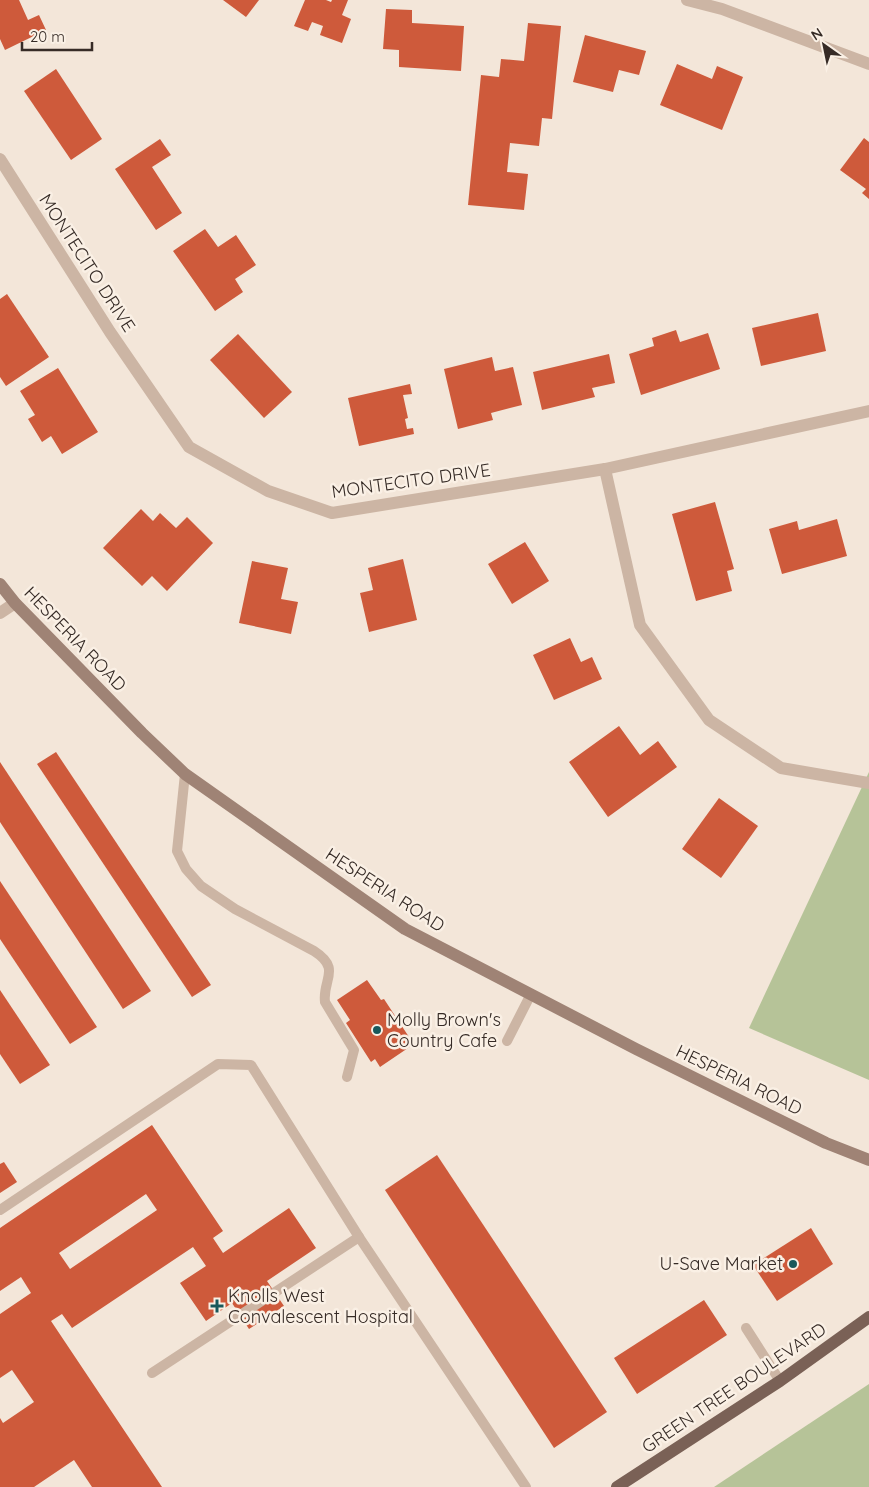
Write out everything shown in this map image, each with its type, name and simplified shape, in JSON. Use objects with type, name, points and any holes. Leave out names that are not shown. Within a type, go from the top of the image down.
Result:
[{"type":"main road","name":"HESPERIA ROAD","points":[[0,584],[15,603],[142,734],[185,774],[405,929],[636,1049],[826,1142],[869,1160]]},
{"type":"main road","name":"GREEN TREE BOULEVARD","points":[[617,1487],[780,1381],[869,1317]]},
{"type":"street","points":[[687,0],[722,9],[869,64]]},
{"type":"street","name":"MONTECITO DRIVE","points":[[0,159],[110,332],[189,446],[268,491],[332,513],[605,469],[869,411]]},
{"type":"street","points":[[605,469],[640,625],[709,720],[781,768],[869,783]]},
{"type":"street","points":[[0,613],[15,603]]},
{"type":"lane","points":[[185,774],[178,851],[186,869],[201,886],[235,908],[314,951],[328,965],[330,976],[324,996],[325,1002],[354,1050],[347,1077]]},
{"type":"lane","points":[[507,1041],[530,994]]},
{"type":"lane","points":[[0,1210],[218,1064],[250,1064],[359,1237],[526,1487]]},
{"type":"lane","points":[[152,1374],[359,1237]]},
{"type":"lane","points":[[746,1328],[780,1381]]},
{"type":"green space","points":[[869,772],[869,1080],[749,1028]]},
{"type":"green space","points":[[869,1384],[869,1487],[714,1487]]},
{"type":"building","points":[[0,0],[19,0],[28,20],[39,15],[46,30],[5,50],[0,39]]},
{"type":"building","points":[[223,0],[259,0],[246,17]]},
{"type":"building","points":[[305,0],[326,0],[331,2],[332,0],[348,0],[342,15],[351,19],[342,43],[320,35],[323,26],[312,22],[308,31],[294,26]]},
{"type":"building","points":[[386,9],[412,10],[412,23],[464,26],[461,71],[399,67],[399,50],[383,49]]},
{"type":"building","points":[[528,23],[561,26],[552,119],[542,118],[539,146],[510,143],[507,172],[528,174],[524,210],[468,205],[481,75],[499,77],[501,59],[524,61]]},
{"type":"building","points":[[585,35],[646,51],[639,75],[619,70],[613,92],[573,82]]},
{"type":"building","points":[[677,64],[712,79],[717,66],[743,77],[722,130],[660,105]]},
{"type":"building","points":[[56,69],[102,139],[71,160],[24,91]]},
{"type":"building","points":[[864,138],[869,142],[869,199],[862,193],[866,189],[840,170]]},
{"type":"building","points":[[160,139],[171,155],[152,167],[182,213],[156,230],[115,169]]},
{"type":"building","points":[[205,229],[218,247],[236,235],[256,265],[235,279],[243,292],[215,311],[173,251]]},
{"type":"building","points":[[7,294],[49,357],[6,386],[0,377],[0,299]]},
{"type":"building","points":[[818,313],[826,351],[761,366],[752,328]]},
{"type":"building","points":[[676,330],[680,342],[708,333],[720,369],[641,395],[629,354],[654,346],[652,338]]},
{"type":"building","points":[[238,334],[292,392],[264,418],[210,360]]},
{"type":"building","points":[[609,354],[615,383],[592,388],[595,397],[542,410],[533,372]]},
{"type":"building","points":[[492,357],[495,371],[513,367],[522,405],[491,413],[493,420],[458,429],[444,369]]},
{"type":"building","points":[[58,368],[98,432],[62,454],[51,436],[42,442],[28,419],[35,415],[20,391]]},
{"type":"building","points":[[410,384],[412,394],[403,395],[408,418],[405,419],[407,429],[413,428],[414,434],[359,446],[348,398]]},
{"type":"building","points":[[715,502],[734,569],[727,571],[732,591],[696,601],[672,514]]},
{"type":"building","points":[[141,509],[153,521],[160,513],[176,528],[187,517],[213,543],[167,591],[152,576],[142,586],[103,548]]},
{"type":"building","points":[[837,519],[847,556],[782,574],[769,529],[797,521],[799,530]]},
{"type":"building","points":[[525,542],[549,581],[512,604],[488,564]]},
{"type":"building","points":[[403,559],[417,620],[369,632],[360,593],[373,590],[368,568]]},
{"type":"building","points":[[252,561],[288,568],[281,599],[298,602],[291,634],[239,623]]},
{"type":"building","points":[[570,638],[581,662],[592,657],[602,679],[554,700],[533,655]]},
{"type":"building","points":[[619,726],[640,755],[658,741],[677,767],[608,817],[569,762]]},
{"type":"building","points":[[56,752],[211,985],[192,997],[37,764]]},
{"type":"building","points":[[0,762],[151,991],[123,1009],[0,822]]},
{"type":"building","points":[[719,798],[758,826],[721,878],[682,849]]},
{"type":"building","points":[[0,881],[97,1027],[70,1044],[0,939]]},
{"type":"building","name":"Molly Brown's Country Cafe","points":[[367,980],[381,1000],[384,999],[409,1037],[406,1039],[411,1046],[380,1067],[375,1059],[371,1062],[346,1023],[350,1020],[337,1000]]},
{"type":"building","points":[[0,990],[50,1065],[20,1084],[0,1054]]},
{"type":"building","points":[[152,1125],[223,1231],[213,1238],[223,1253],[289,1208],[316,1248],[267,1281],[284,1306],[249,1329],[232,1303],[206,1321],[180,1283],[206,1266],[193,1247],[72,1328],[62,1314],[51,1321],[162,1487],[92,1487],[74,1460],[34,1487],[0,1487],[0,1418],[3,1423],[34,1402],[12,1370],[0,1378],[0,1314],[31,1293],[21,1277],[0,1291],[0,1228]],"holes":[[[146,1194],[157,1210],[70,1269],[59,1253]]]},
{"type":"building","points":[[437,1155],[607,1412],[554,1448],[385,1190]]},
{"type":"building","points":[[4,1162],[17,1182],[0,1193],[0,1164]]},
{"type":"building","name":"U-Save Market","points":[[811,1228],[833,1264],[777,1301],[753,1265]]},
{"type":"building","points":[[704,1300],[727,1335],[637,1394],[614,1358]]},
{"type":"place","name":"Molly Brown's Country Cafe","points":[[377,1030]]},
{"type":"place","name":"U-Save Market","points":[[793,1264]]},
{"type":"place","name":"Knolls West Convalescent Hospital","points":[[217,1306]]}]
